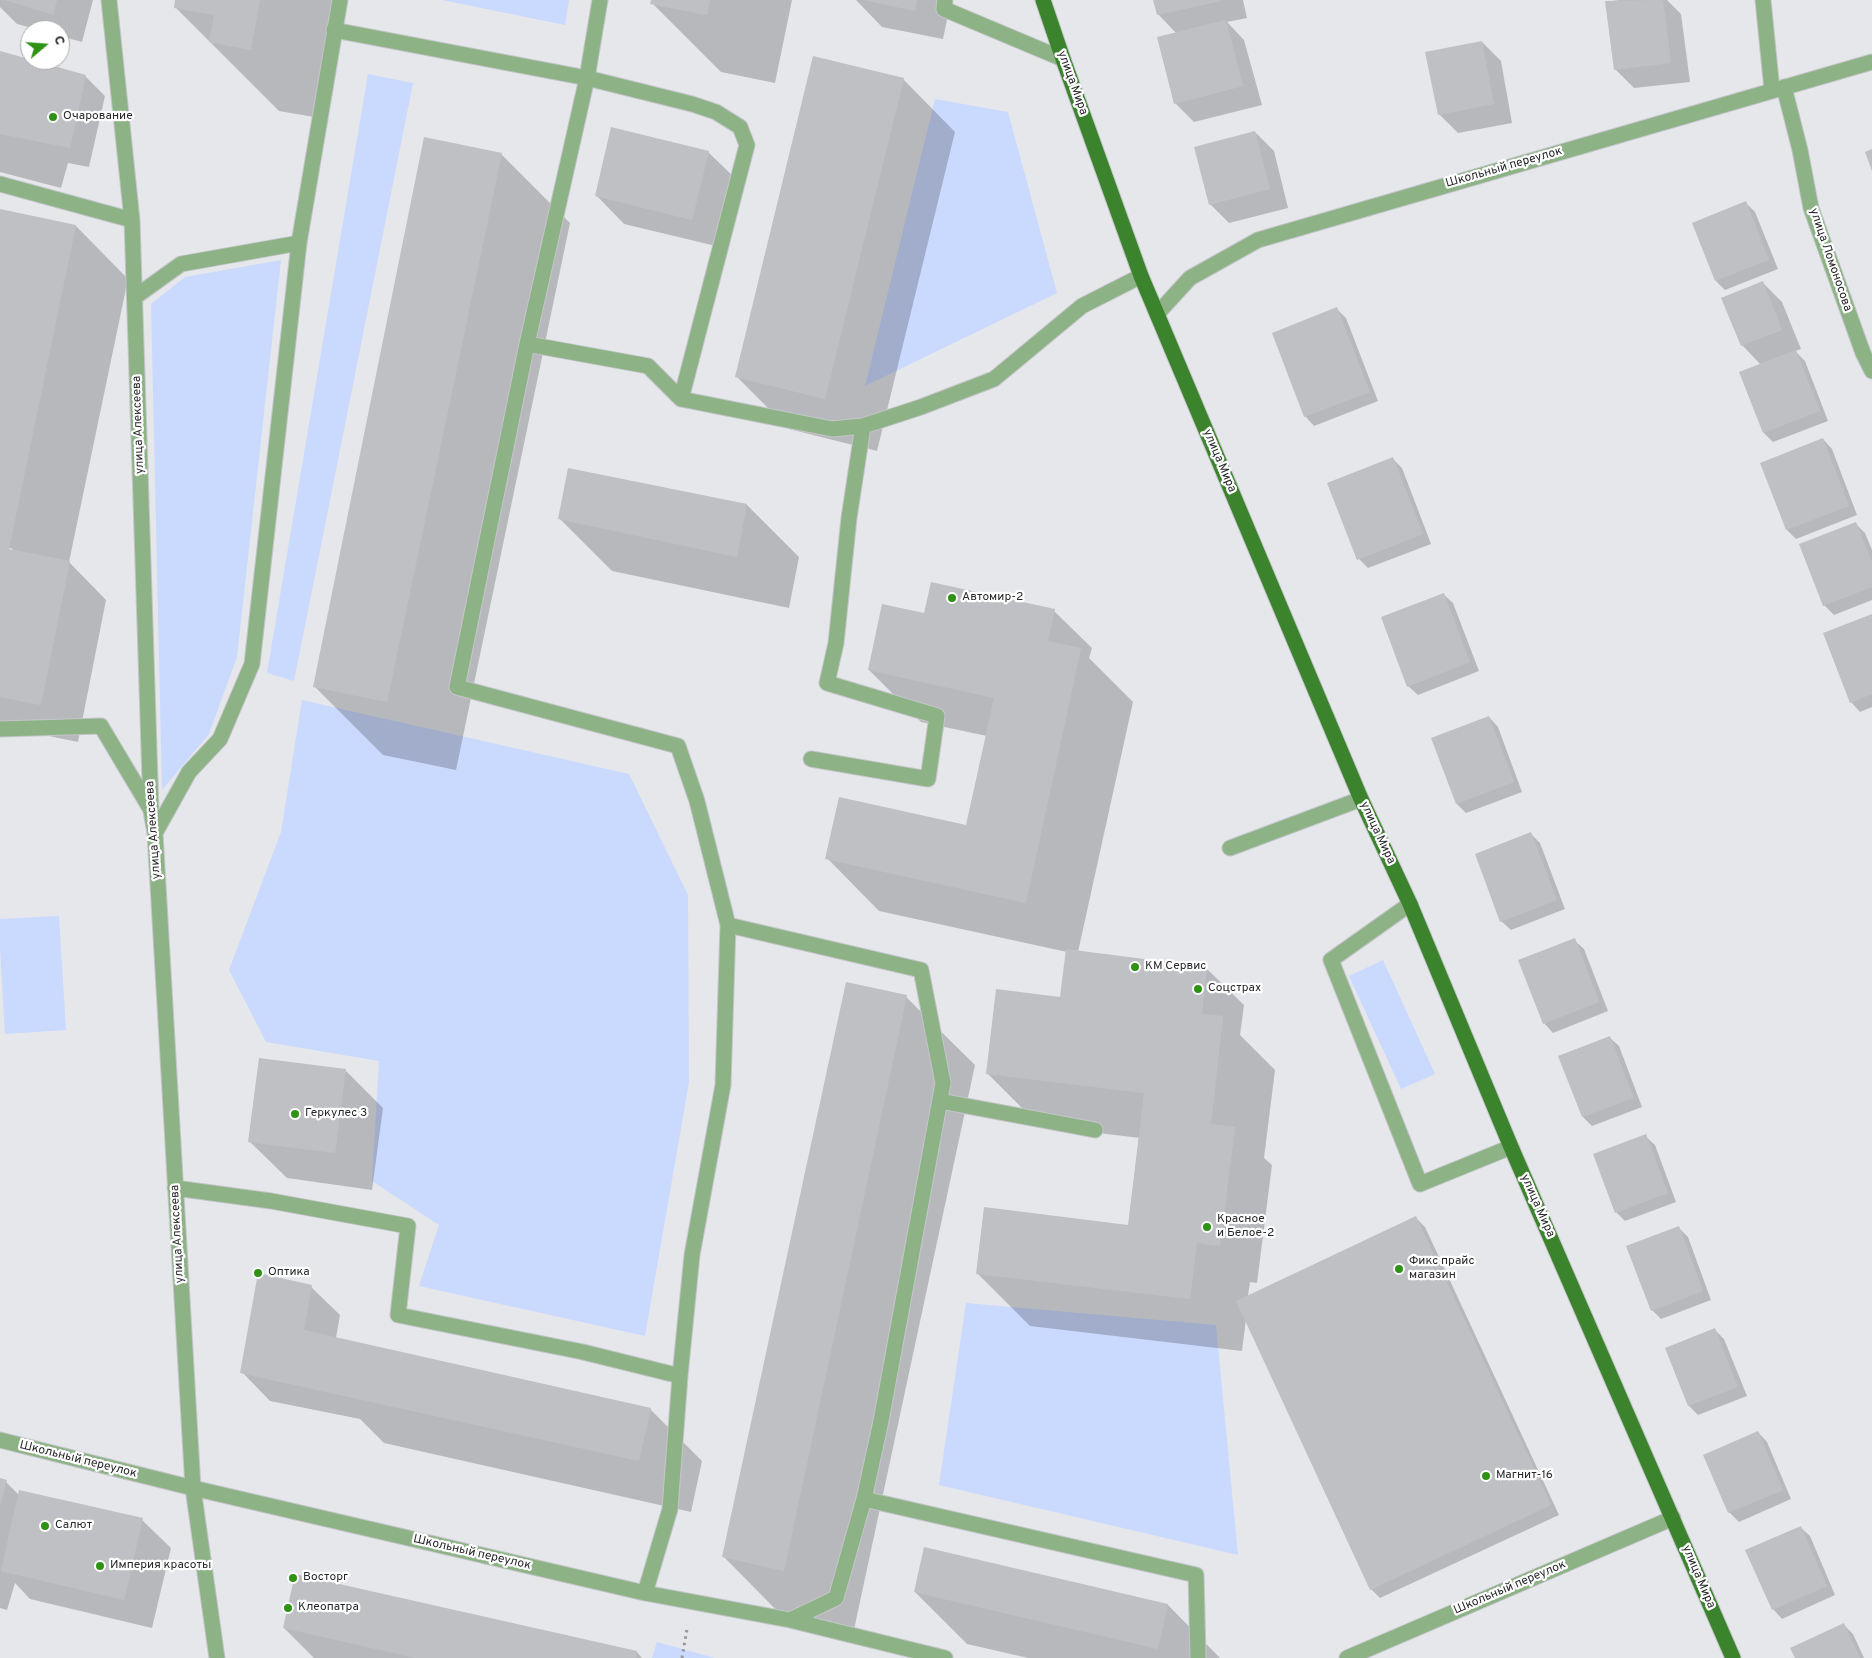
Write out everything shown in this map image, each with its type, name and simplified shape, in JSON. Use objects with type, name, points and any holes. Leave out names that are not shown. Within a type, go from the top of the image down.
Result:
[{"type":"main road","name":"улица Мира","points":[[1043,0],[1062,59],[1141,276],[1361,799],[1410,904],[1511,1147],[1733,1658]]},
{"type":"street","name":"улица Алексеева","points":[[109,0],[132,220],[152,811],[155,833],[193,1488],[216,1658]]},
{"type":"street","points":[[155,833],[189,772],[220,739],[252,664],[298,242],[340,0]]},
{"type":"street","points":[[600,0],[587,78],[527,344],[457,687],[678,746],[697,801],[728,925],[723,1085],[692,1255],[680,1376],[670,1509],[645,1593]]},
{"type":"street","points":[[945,0],[944,9],[1062,59]]},
{"type":"street","name":"улица Ломоносова","points":[[1762,0],[1778,88],[1800,150],[1811,208],[1863,353],[1872,371]]},
{"type":"street","points":[[334,30],[587,78],[692,104],[716,112],[740,127],[747,145],[681,399]]},
{"type":"street","name":"Школьный переулок","points":[[1157,314],[1190,278],[1258,240],[1872,62]]},
{"type":"street","points":[[0,184],[132,220]]},
{"type":"street","points":[[135,297],[181,264],[298,242]]},
{"type":"street","points":[[527,344],[648,366],[681,399],[832,429],[863,426],[994,379],[1082,306],[1141,276]]},
{"type":"street","points":[[811,759],[928,778],[937,716],[827,683],[836,643],[849,518],[863,426]]},
{"type":"street","points":[[0,729],[101,726],[152,811]]},
{"type":"street","points":[[1230,848],[1361,799]]},
{"type":"street","points":[[1410,904],[1331,960],[1420,1184],[1511,1147]]},
{"type":"street","points":[[728,925],[921,970],[943,1083],[881,1421],[864,1499],[836,1598],[790,1620]]},
{"type":"street","points":[[940,1101],[1095,1130]]},
{"type":"street","points":[[175,1188],[271,1201],[408,1226],[398,1315],[583,1352],[680,1376]]},
{"type":"street","name":"Школьный переулок","points":[[0,1440],[193,1488],[645,1593],[790,1620],[945,1658]]},
{"type":"street","points":[[864,1499],[1196,1575],[1198,1658]]},
{"type":"street","name":"Школьный переулок","points":[[1347,1658],[1673,1518]]},
{"type":"shaded area","points":[[442,0],[569,0],[565,25]]},
{"type":"shaded area","points":[[368,74],[413,83],[294,681],[267,673]]},
{"type":"shaded area","points":[[935,99],[1008,112],[1057,293],[865,386]]},
{"type":"shaded area","points":[[281,260],[237,657],[209,734],[162,790],[151,304],[185,277]]},
{"type":"shaded area","points":[[302,700],[629,774],[688,895],[689,1082],[645,1336],[419,1286],[439,1225],[372,1181],[379,1061],[266,1042],[229,970],[281,832]]},
{"type":"shaded area","points":[[59,916],[66,1030],[5,1034],[0,919]]},
{"type":"shaded area","points":[[1383,960],[1435,1074],[1401,1089],[1349,976]]},
{"type":"shaded area","points":[[966,1303],[1216,1325],[1238,1555],[939,1485]]},
{"type":"shaded area","points":[[657,1642],[715,1658],[652,1658]]},
{"type":"building","points":[[5,0],[57,0],[53,15]]},
{"type":"building","points":[[175,0],[260,0],[251,50],[209,42],[214,15],[174,8]]},
{"type":"building","points":[[651,0],[710,0],[707,15],[650,4]]},
{"type":"building","points":[[864,0],[917,0],[915,11]]},
{"type":"building","points":[[1153,0],[1221,0],[1221,1],[1157,15]]},
{"type":"building","points":[[1663,0],[1671,63],[1614,70],[1605,1]]},
{"type":"building","points":[[1226,20],[1243,86],[1174,104],[1157,37]]},
{"type":"building","points":[[1482,41],[1494,104],[1438,115],[1425,52]]},
{"type":"building","points":[[0,51],[20,57],[20,70],[68,70],[86,75],[70,148],[0,134]]},
{"type":"building","points":[[813,56],[904,78],[825,399],[735,377]]},
{"type":"building","points":[[611,127],[709,151],[692,220],[595,196]]},
{"type":"building","points":[[1255,131],[1270,189],[1209,205],[1194,147]]},
{"type":"building","points":[[424,137],[502,153],[387,702],[313,687]]},
{"type":"building","points":[[1872,149],[1872,171],[1865,152]]},
{"type":"building","points":[[1746,201],[1769,260],[1715,281],[1692,223]]},
{"type":"building","points":[[0,209],[76,225],[9,549],[70,561],[41,705],[0,697]]},
{"type":"building","points":[[1763,281],[1782,330],[1741,346],[1721,298]]},
{"type":"building","points":[[1337,307],[1370,392],[1304,417],[1272,333]]},
{"type":"building","points":[[1796,350],[1820,411],[1763,433],[1739,372]]},
{"type":"building","points":[[1823,438],[1849,506],[1786,530],[1760,463]]},
{"type":"building","points":[[1393,457],[1423,534],[1357,560],[1327,483]]},
{"type":"building","points":[[568,468],[747,504],[737,557],[558,519]]},
{"type":"building","points":[[1856,522],[1872,562],[1872,587],[1823,606],[1799,544]]},
{"type":"building","points":[[931,582],[1055,609],[1048,641],[1081,648],[1026,903],[825,859],[839,797],[966,825],[994,698],[868,670],[882,604],[924,613]]},
{"type":"building","points":[[1444,593],[1470,662],[1407,687],[1381,617]]},
{"type":"building","points":[[1872,614],[1872,694],[1850,703],[1823,633]]},
{"type":"building","points":[[1489,716],[1514,782],[1456,804],[1431,738]]},
{"type":"building","points":[[1531,832],[1557,900],[1500,922],[1475,854]]},
{"type":"building","points":[[1575,938],[1599,1002],[1543,1024],[1518,960]]},
{"type":"building","points":[[1066,949],[1207,967],[1202,1014],[1223,1016],[1211,1124],[1235,1127],[1220,1246],[1197,1243],[1190,1299],[976,1274],[984,1207],[1128,1225],[1144,1093],[986,1074],[996,989],[1060,997]]},
{"type":"building","points":[[846,982],[907,995],[784,1571],[722,1557]]},
{"type":"building","points":[[1610,1036],[1634,1098],[1582,1117],[1558,1056]]},
{"type":"building","points":[[259,1058],[346,1069],[335,1153],[248,1142]]},
{"type":"building","points":[[1646,1134],[1668,1193],[1615,1213],[1593,1154]]},
{"type":"building","points":[[1416,1216],[1551,1505],[1370,1590],[1236,1301]]},
{"type":"building","points":[[1679,1226],[1703,1291],[1651,1311],[1626,1246]]},
{"type":"building","points":[[258,1273],[312,1285],[304,1330],[651,1408],[639,1461],[240,1373]]},
{"type":"building","points":[[1715,1328],[1738,1387],[1688,1406],[1665,1348]]},
{"type":"building","points":[[1758,1431],[1783,1490],[1728,1513],[1703,1455]]},
{"type":"building","points":[[0,1478],[7,1480],[1,1504],[0,1504]]},
{"type":"building","points":[[19,1490],[143,1518],[124,1600],[1,1571]]},
{"type":"building","points":[[1801,1526],[1827,1586],[1772,1610],[1745,1550]]},
{"type":"building","points":[[924,1547],[1168,1604],[1158,1649],[914,1592]]},
{"type":"building","points":[[295,1574],[637,1651],[636,1658],[416,1658],[283,1628]]},
{"type":"building","points":[[1844,1623],[1860,1658],[1795,1658],[1790,1648]]},
{"type":"place","name":"Очарование","points":[[53,117]]},
{"type":"place","name":"Автомир-2","points":[[952,598]]},
{"type":"place","name":"КМ Сервис","points":[[1135,967]]},
{"type":"place","name":"Соцстрах","points":[[1198,989]]},
{"type":"place","name":"Геркулес 3","points":[[295,1114]]},
{"type":"place","name":"Красное и Белое-2","points":[[1207,1227]]},
{"type":"place","name":"Фикс прайс магазин","points":[[1399,1269]]},
{"type":"place","name":"Оптика","points":[[258,1273]]},
{"type":"place","name":"Магнит-16","points":[[1486,1476]]},
{"type":"place","name":"Салют","points":[[45,1526]]},
{"type":"place","name":"Империя красоты","points":[[100,1566]]},
{"type":"place","name":"Восторг","points":[[293,1578]]},
{"type":"place","name":"Клеопатра","points":[[288,1608]]}]
